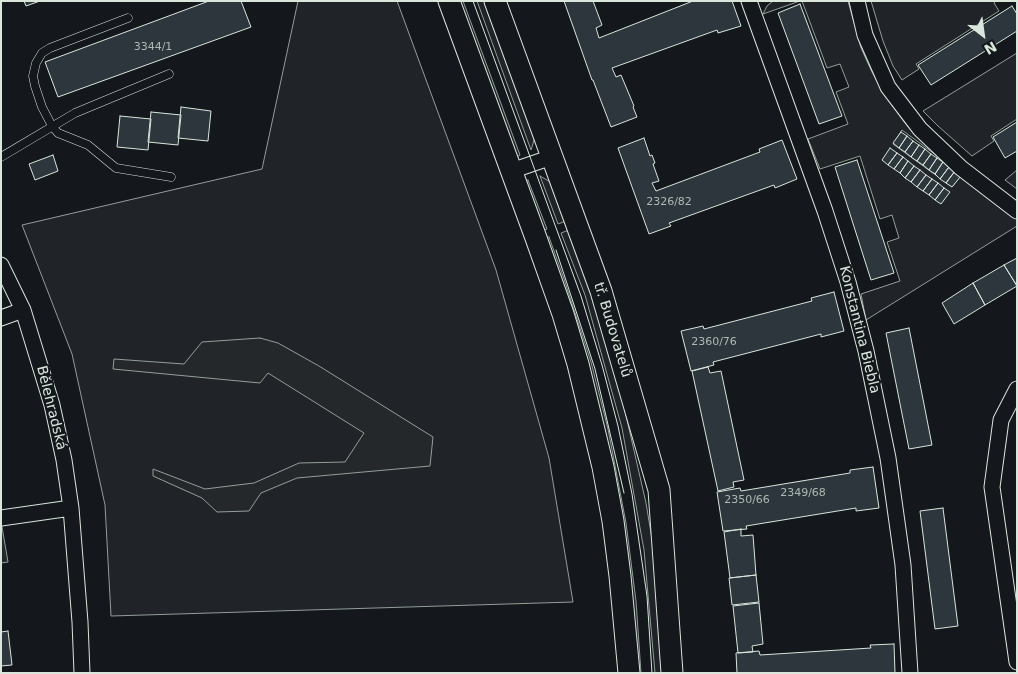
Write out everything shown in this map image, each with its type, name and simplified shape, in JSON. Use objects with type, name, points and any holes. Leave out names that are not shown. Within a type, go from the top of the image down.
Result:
[{"type":"street","points":[[449,1],[563,314],[578,364],[596,439],[616,539],[627,642],[628,673]]},
{"type":"street","name":"tř. Budovatelů","points":[[495,1],[601,291],[659,490],[672,673]]},
{"type":"street","points":[[857,1],[865,35],[888,87],[920,129],[961,168],[1017,211]]},
{"type":"street","name":"Konstantina Biebla","points":[[752,2],[825,211],[848,282],[866,352],[888,458],[900,545],[910,673]]},
{"type":"street","points":[[511,171],[552,157]]},
{"type":"street","name":"Bělehradská","points":[[1,265],[23,310],[52,405],[64,460],[71,508],[82,673]]},
{"type":"street","points":[[1,318],[23,310]]},
{"type":"street","points":[[1017,389],[1001,420],[992,488],[1017,662]]},
{"type":"street","points":[[1,518],[71,508]]},
{"type":"lane","points":[[128,18],[50,48],[42,53],[36,63],[33,76],[42,107],[58,133],[88,145],[116,168],[171,177]]},
{"type":"lane","points":[[1,157],[75,113],[169,74]]},
{"type":"shaded area","points":[[298,1],[397,1],[496,270],[549,458],[573,602],[111,616],[105,505],[72,354],[22,225],[262,169]]},
{"type":"shaded area","points":[[453,1],[463,1],[520,155],[517,157]]},
{"type":"shaded area","points":[[477,1],[486,1],[535,137],[531,150]]},
{"type":"shaded area","points":[[773,1],[800,1],[763,14],[767,6]]},
{"type":"shaded area","points":[[802,1],[848,1],[861,48],[886,97],[922,142],[944,161],[902,130],[893,144],[952,187],[961,175],[1017,218],[1017,226],[866,320],[861,294],[900,281],[887,242],[899,238],[892,215],[880,219],[860,156],[820,169],[808,139],[848,124],[836,92],[849,87],[840,64],[827,68]]},
{"type":"shaded area","points":[[871,1],[996,1],[994,3],[999,11],[916,64],[919,69],[902,80],[893,66],[883,41]]},
{"type":"shaded area","points":[[1017,53],[1017,119],[991,136],[994,141],[972,156],[923,111]]},
{"type":"shaded area","points":[[1017,170],[1017,189],[1005,180]]},
{"type":"shaded area","points":[[540,176],[552,183],[566,221],[558,224]]},
{"type":"shaded area","points":[[528,180],[547,229],[538,232],[524,183]]},
{"type":"shaded area","points":[[569,230],[591,293],[622,398],[646,503],[654,551],[663,673],[655,673],[644,550],[622,428],[585,295],[561,233]]},
{"type":"shaded area","points":[[549,237],[591,362],[608,429],[626,523],[636,601],[641,673],[633,673],[627,601],[541,240]]},
{"type":"shaded area","points":[[260,338],[278,343],[319,366],[433,437],[430,466],[297,478],[261,493],[249,511],[217,512],[202,498],[153,476],[153,469],[205,489],[254,483],[299,463],[345,462],[364,433],[268,373],[260,383],[113,369],[114,359],[184,364],[202,342]]},
{"type":"shaded area","points":[[1,521],[8,562],[1,563]]},
{"type":"building","points":[[24,1],[40,1],[26,6]]},
{"type":"building","points":[[209,1],[241,1],[251,27],[58,97],[45,62]]},
{"type":"building","points":[[564,1],[593,1],[602,25],[596,28],[599,38],[693,1],[732,1],[741,26],[718,33],[717,30],[612,68],[616,77],[621,75],[637,117],[611,127]]},
{"type":"building","points":[[800,4],[842,116],[819,124],[778,13]]},
{"type":"building","points":[[1012,6],[1017,14],[1017,31],[931,85],[918,65]]},
{"type":"building","points":[[181,107],[211,111],[208,141],[178,138]]},
{"type":"building","points":[[151,112],[181,115],[178,145],[148,142]]},
{"type":"building","points":[[120,116],[151,119],[148,150],[117,147]]},
{"type":"building","points":[[1017,122],[1017,151],[1005,158],[993,137]]},
{"type":"building","points":[[901,132],[907,136],[899,148],[893,143]]},
{"type":"building","points":[[907,136],[913,141],[905,152],[899,148]]},
{"type":"building","points":[[644,138],[650,156],[652,155],[655,163],[653,164],[659,181],[652,183],[656,191],[760,152],[759,149],[782,140],[797,179],[775,188],[774,185],[669,223],[671,226],[649,234],[618,148]]},
{"type":"building","points":[[913,141],[919,145],[911,157],[905,152]]},
{"type":"building","points":[[919,145],[925,149],[917,161],[911,157]]},
{"type":"building","points":[[890,148],[897,153],[888,165],[882,160]]},
{"type":"building","points":[[925,149],[931,154],[923,165],[917,161]]},
{"type":"building","points":[[897,153],[903,157],[894,169],[888,165]]},
{"type":"building","points":[[931,154],[937,158],[929,170],[923,165]]},
{"type":"building","points":[[53,155],[58,171],[35,180],[29,164]]},
{"type":"building","points":[[903,157],[908,161],[900,173],[894,169]]},
{"type":"building","points":[[937,158],[943,162],[935,174],[929,170]]},
{"type":"building","points":[[857,160],[894,273],[871,280],[835,167]]},
{"type":"building","points":[[908,161],[914,166],[905,178],[900,173]]},
{"type":"building","points":[[943,162],[949,167],[940,179],[935,174]]},
{"type":"building","points":[[914,166],[920,170],[911,182],[905,178]]},
{"type":"building","points":[[949,167],[955,171],[946,183],[940,179]]},
{"type":"building","points":[[920,170],[926,175],[917,187],[911,182]]},
{"type":"building","points":[[955,171],[961,176],[952,187],[946,183]]},
{"type":"building","points":[[926,175],[932,179],[923,191],[917,187]]},
{"type":"building","points":[[932,179],[938,183],[929,195],[923,191]]},
{"type":"building","points":[[938,183],[944,188],[935,200],[929,195]]},
{"type":"building","points":[[944,188],[950,192],[941,204],[935,200]]},
{"type":"building","points":[[1017,258],[1017,286],[1004,265]]},
{"type":"building","points":[[1004,265],[1017,286],[985,305],[973,283]]},
{"type":"building","points":[[973,283],[985,305],[954,324],[942,303]]},
{"type":"building","points":[[834,292],[844,331],[821,337],[821,334],[713,362],[714,365],[691,371],[681,331],[703,326],[704,329],[812,301],[811,298]]},
{"type":"building","points":[[909,328],[932,445],[909,449],[886,333]]},
{"type":"building","points":[[708,367],[710,373],[721,371],[744,480],[733,482],[734,487],[718,491],[692,371]]},
{"type":"building","points":[[873,467],[879,508],[856,511],[856,508],[746,526],[747,529],[723,531],[717,492],[740,488],[741,491],[850,473],[850,470]]},
{"type":"building","points":[[943,508],[958,626],[935,629],[920,511]]},
{"type":"building","points":[[741,529],[741,536],[753,535],[756,575],[730,578],[724,532]]},
{"type":"building","points":[[756,575],[759,602],[732,605],[729,578]]},
{"type":"building","points":[[759,603],[763,644],[752,646],[753,652],[738,653],[733,606]]},
{"type":"building","points":[[8,631],[12,665],[1,666],[1,632]]},
{"type":"building","points":[[894,644],[895,673],[737,673],[736,653],[759,651],[760,655],[871,648],[870,645]]},
{"type":"tram line","points":[[473,1],[581,296],[602,365],[618,426],[632,494],[647,596],[652,673]]},
{"type":"tram line","points":[[556,250],[595,369],[624,493]]}]
